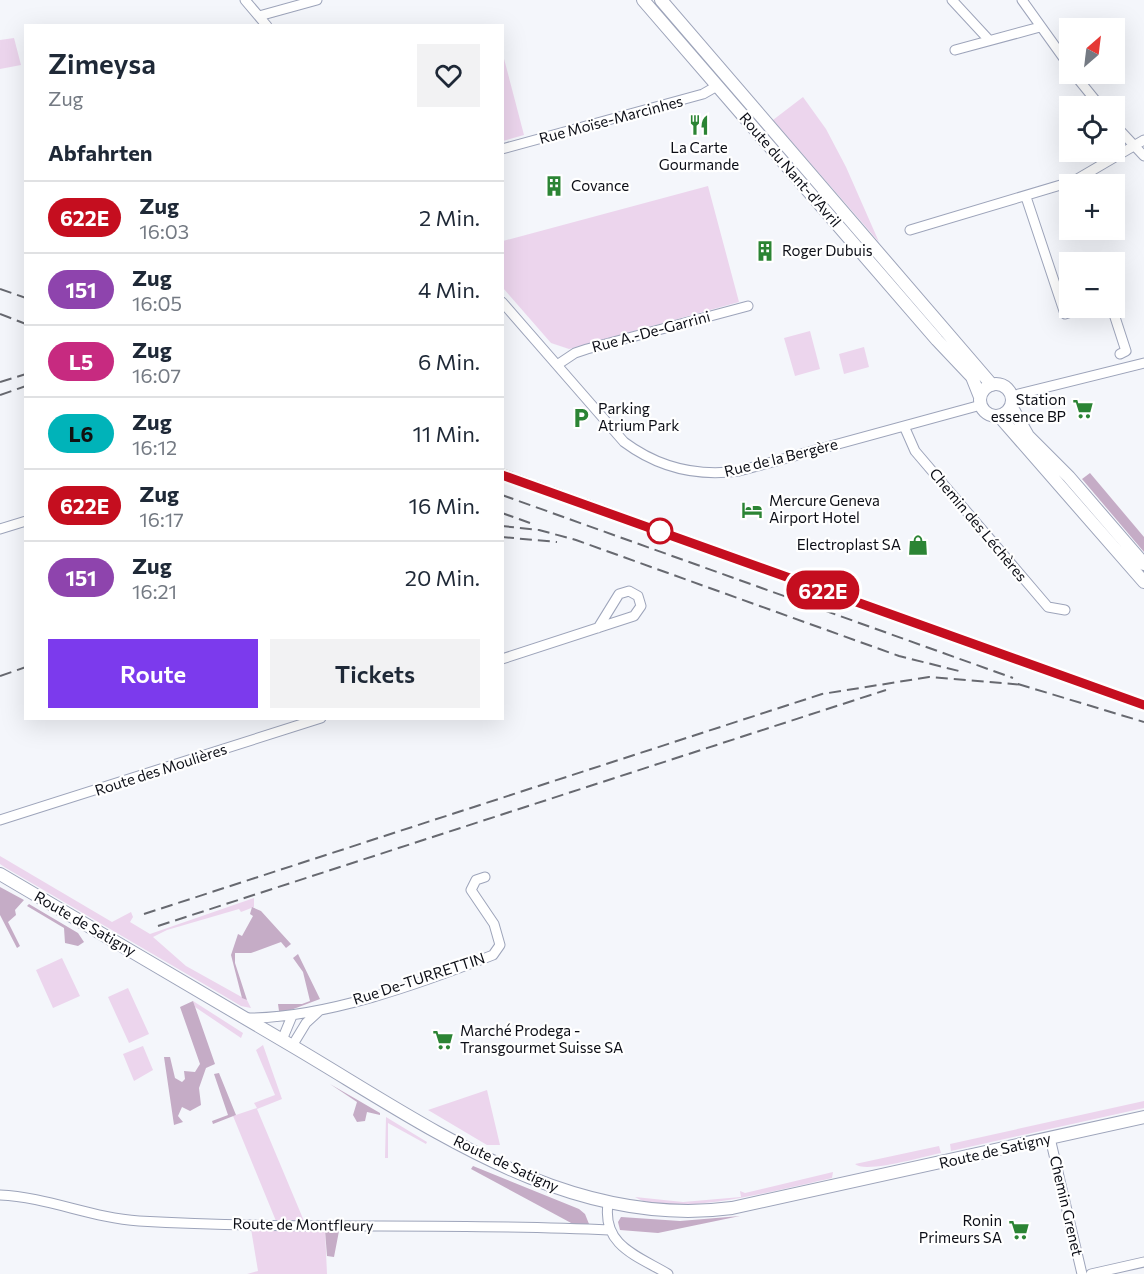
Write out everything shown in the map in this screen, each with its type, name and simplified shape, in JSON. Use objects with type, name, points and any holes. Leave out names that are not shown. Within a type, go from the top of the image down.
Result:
[{"type":"main road","name":"Route du Nant-d'Avril","points":[[643,0],[937,340],[966,369],[981,401]]},
{"type":"main road","name":"Route du Nant-d'Avril","points":[[661,0],[992,385]]},
{"type":"main road","points":[[1144,564],[1069,477],[1028,436],[1004,387],[992,385],[983,391],[981,401],[990,415],[999,416],[1144,582]]},
{"type":"main road","points":[[999,416],[1011,401]]},
{"type":"main road","name":"Route de Satigny","points":[[0,874],[475,1152],[550,1186],[608,1204],[676,1212],[732,1208],[1144,1117]]},
{"type":"street","points":[[245,0],[266,24]]},
{"type":"street","points":[[259,15],[317,0]]},
{"type":"street","points":[[952,0],[989,40]]},
{"type":"street","points":[[1022,0],[1059,52]]},
{"type":"street","points":[[955,50],[1040,27]]},
{"type":"street","points":[[1082,84],[1092,96]]},
{"type":"street","name":"Rue Moïse-Marcinhes","points":[[504,148],[704,94],[717,86]]},
{"type":"street","points":[[1125,136],[1144,156]]},
{"type":"street","points":[[910,230],[1074,181],[1144,140]]},
{"type":"street","points":[[1026,197],[1059,296]]},
{"type":"street","name":"Rue de la Bergère","points":[[504,304],[624,442],[648,458],[687,472],[711,474],[739,471],[904,426],[981,401]]},
{"type":"street","name":"Rue A.-De-Garrini","points":[[557,365],[575,353],[587,349],[748,306]]},
{"type":"street","points":[[1115,318],[1126,351],[1120,354]]},
{"type":"street","points":[[1011,401],[1144,363]]},
{"type":"street","name":"Chemin des Léchères","points":[[904,426],[915,451],[1048,607],[1065,610]]},
{"type":"street","points":[[0,529],[24,522]]},
{"type":"street","points":[[504,658],[598,628],[636,615],[641,606],[638,596],[629,591],[619,594],[598,628]]},
{"type":"street","name":"Route des Moulières","points":[[0,820],[315,720]]},
{"type":"street","name":"Rue De-TURRETTIN","points":[[244,1018],[292,1016],[321,1010],[389,990],[497,952],[500,945],[499,934],[471,890],[476,880],[485,877]]},
{"type":"street","points":[[287,1043],[321,1010]]},
{"type":"street","points":[[287,1043],[292,1016]]},
{"type":"street","name":"Chemin Grenet","points":[[1050,1138],[1082,1274]]},
{"type":"street","name":"Route de Montfleury","points":[[0,1196],[102,1217],[138,1221],[609,1230]]},
{"type":"street","points":[[608,1204],[606,1222],[609,1230],[622,1246],[668,1274]]},
{"type":"street","name":"Chemin Grenet","points":[[1091,1274],[1144,1262]]},
{"type":"shaded area","points":[[14,38],[21,65],[0,69],[0,40]]},
{"type":"shaded area","points":[[504,59],[524,135],[504,141]]},
{"type":"shaded area","points":[[803,97],[826,129],[846,167],[879,242],[773,120]]},
{"type":"shaded area","points":[[708,186],[739,302],[569,349],[551,343],[504,289],[504,241]]},
{"type":"shaded area","points":[[810,331],[820,369],[795,376],[784,338]]},
{"type":"shaded area","points":[[864,347],[869,367],[844,374],[839,354]]},
{"type":"shaded area","points":[[1090,473],[1144,537],[1144,552],[1082,479]]},
{"type":"shaded area","points":[[0,856],[112,922],[131,912],[133,917],[130,922],[150,934],[254,898],[254,907],[241,912],[239,909],[167,930],[153,937],[186,966],[247,1000],[251,1008],[241,1006],[6,868],[0,864]]},
{"type":"shaded area","points":[[0,887],[24,900],[15,910],[16,915],[8,922],[20,946],[17,948],[0,915]]},
{"type":"shaded area","points":[[29,904],[78,933],[84,942],[78,946],[65,943],[64,928],[27,906]]},
{"type":"shaded area","points":[[252,907],[261,911],[291,944],[286,948],[281,942],[251,953],[235,953],[235,963],[247,1000],[242,998],[231,955],[238,934],[242,936],[253,916],[250,914]]},
{"type":"shaded area","points":[[298,954],[320,999],[288,1011],[279,1011],[278,1004],[302,1004],[310,1001],[303,972],[293,958]]},
{"type":"shaded area","points":[[62,958],[80,996],[53,1008],[36,970]]},
{"type":"shaded area","points":[[128,988],[149,1034],[129,1043],[108,997]]},
{"type":"shaded area","points":[[193,1001],[243,1033],[241,1038],[195,1007]]},
{"type":"shaded area","points":[[193,1001],[215,1064],[206,1068],[199,1088],[201,1105],[190,1111],[182,1107],[178,1116],[183,1122],[174,1125],[164,1057],[170,1057],[175,1078],[182,1082],[185,1079],[184,1071],[195,1072],[200,1064],[180,1007]]},
{"type":"shaded area","points":[[263,1045],[282,1099],[257,1109],[304,1221],[276,1221],[233,1116],[257,1108],[254,1103],[275,1095],[256,1050]]},
{"type":"shaded area","points":[[143,1046],[153,1070],[134,1081],[123,1054]]},
{"type":"shaded area","points":[[219,1073],[236,1115],[213,1124],[212,1121],[228,1115],[214,1074]]},
{"type":"shaded area","points":[[330,1084],[380,1115],[367,1112],[365,1121],[357,1122],[353,1115],[357,1102]]},
{"type":"shaded area","points":[[487,1090],[500,1145],[487,1145],[428,1110]]},
{"type":"shaded area","points":[[1144,1101],[1144,1108],[951,1151],[950,1144]]},
{"type":"shaded area","points":[[386,1117],[427,1142],[426,1144],[388,1123],[388,1158],[385,1158]]},
{"type":"shaded area","points":[[939,1146],[941,1153],[882,1166],[861,1167],[855,1164]]},
{"type":"shaded area","points":[[473,1166],[579,1209],[585,1214],[589,1224],[573,1224],[471,1169]]},
{"type":"shaded area","points":[[833,1172],[832,1178],[731,1200],[675,1205],[652,1203],[635,1197],[683,1202],[741,1197],[740,1191],[745,1193]]},
{"type":"shaded area","points":[[740,1216],[658,1233],[620,1230],[618,1222],[621,1217],[680,1221]]},
{"type":"shaded area","points":[[251,1229],[325,1230],[327,1274],[247,1274],[258,1271]]},
{"type":"shaded area","points":[[325,1230],[339,1231],[334,1257],[327,1256]]},
{"type":"railway","points":[[0,289],[24,297]]},
{"type":"railway","points":[[0,314],[24,323]]},
{"type":"railway","points":[[0,382],[24,375]]},
{"type":"railway","points":[[0,395],[24,387]]},
{"type":"railway","points":[[504,470],[1144,700]]},
{"type":"railway","points":[[504,496],[1013,678]]},
{"type":"railway","points":[[504,514],[530,523]]},
{"type":"railway","points":[[504,526],[539,530],[576,540],[899,656],[959,671]]},
{"type":"railway","points":[[504,537],[557,542]]},
{"type":"railway","points":[[0,676],[24,668]]},
{"type":"railway","points":[[144,914],[822,694],[929,677],[1024,685]]},
{"type":"railway","points":[[1018,684],[1144,722]]},
{"type":"railway","points":[[158,926],[886,690]]},
{"type":"train","name":"622E","points":[[504,476],[1144,705]]},
{"type":"place","name":"La Carte Gourmande","points":[[699,125]]},
{"type":"place","name":"Covance","points":[[554,186]]},
{"type":"place","name":"Roger Dubuis","points":[[765,251]]},
{"type":"place","name":"Station essence BP","points":[[1083,409]]},
{"type":"place","name":"Parking Atrium Park","points":[[581,418]]},
{"type":"place","name":"Mercure Geneva Airport Hotel","points":[[752,510]]},
{"type":"place","name":"Electroplast SA","points":[[918,545]]},
{"type":"place","name":"Marché Prodega - Transgourmet Suisse SA","points":[[443,1040]]},
{"type":"place","name":"Ronin Primeurs SA","points":[[1019,1230]]}]
